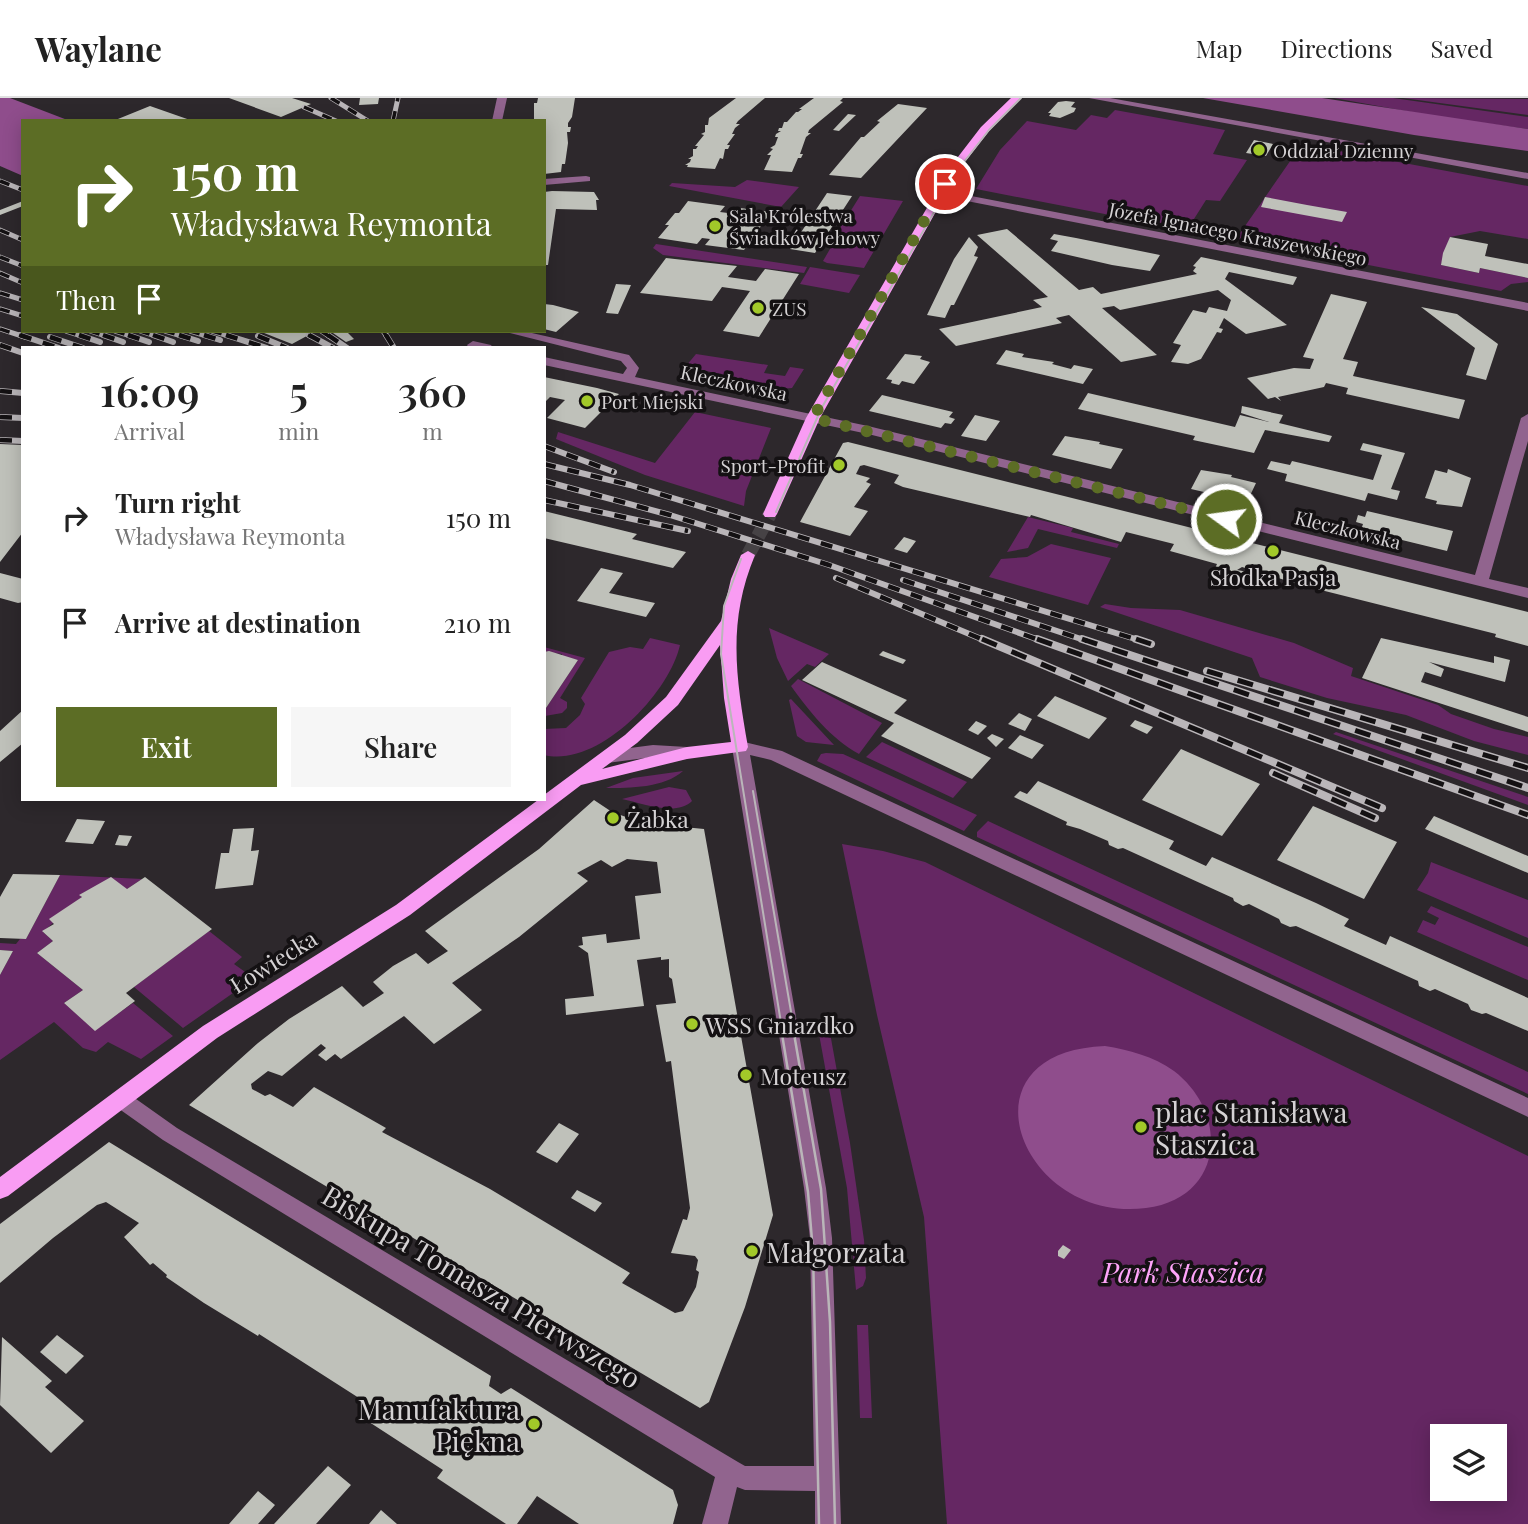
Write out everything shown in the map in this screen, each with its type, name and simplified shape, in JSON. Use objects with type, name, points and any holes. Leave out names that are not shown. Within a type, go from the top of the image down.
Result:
[{"type":"main road","points":[[770,514],[813,418],[940,193],[970,146],[1016,98]]},
{"type":"main road","points":[[740,747],[727,670],[727,624],[736,580],[748,555]]},
{"type":"main road","points":[[607,757],[663,711],[727,624]]},
{"type":"main road","name":"Łowiecka","points":[[576,782],[687,753],[740,747]]},
{"type":"main road","name":"Łowiecka","points":[[0,1189],[210,1032],[403,910],[607,757]]},
{"type":"street","points":[[497,119],[502,98]]},
{"type":"street","points":[[1094,98],[1528,176]]},
{"type":"street","points":[[546,182],[586,179]]},
{"type":"street","name":"Józefa Ignacego Kraszewskiego","points":[[940,193],[1528,307]]},
{"type":"street","points":[[517,333],[625,358],[633,368],[627,379]]},
{"type":"street","points":[[473,345],[478,346]]},
{"type":"street","name":"Kleczkowska","points":[[546,361],[813,418],[1528,593]]},
{"type":"street","points":[[1481,582],[1528,418]]},
{"type":"street","points":[[828,1524],[819,1225],[740,747],[776,755],[1528,1108]]},
{"type":"street","name":"Łowiecka","points":[[607,757],[653,751],[687,753]]},
{"type":"street","name":"Biskupa Tomasza Pierwszego","points":[[122,1100],[170,1134],[729,1471],[745,1478],[827,1479]]},
{"type":"street","points":[[715,1524],[729,1471]]},
{"type":"green space","points":[[1334,98],[1393,98],[1528,117],[1528,129],[1439,117]]},
{"type":"green space","points":[[1403,98],[1528,99],[1528,115]]},
{"type":"green space","points":[[1115,110],[1225,130],[1213,154],[1247,160],[1220,201],[1206,200],[1187,230],[976,189],[1000,150],[1027,121],[1076,130],[1091,115],[1107,118]]},
{"type":"green space","points":[[1302,144],[1528,186],[1528,239],[1480,231],[1450,237],[1441,265],[1479,273],[1480,268],[1528,278],[1528,282],[1511,284],[1501,291],[1236,239]]},
{"type":"green space","points":[[747,180],[799,187],[781,207],[669,186],[672,183],[735,187]]},
{"type":"green space","points":[[860,196],[903,201],[864,268],[823,261],[837,237],[835,236]]},
{"type":"green space","points":[[656,244],[807,267],[804,273],[663,255],[653,248]]},
{"type":"green space","points":[[810,267],[860,275],[849,293],[800,284]]},
{"type":"green space","points":[[696,354],[768,365],[764,373],[785,376],[790,367],[804,369],[792,388],[780,389],[686,366]]},
{"type":"green space","points":[[695,412],[771,428],[746,491],[744,506],[645,475],[556,439],[558,432],[655,463]]},
{"type":"green space","points":[[1028,517],[1073,528],[1071,532],[1119,544],[1117,548],[1038,529],[1028,548],[1007,552]]},
{"type":"green space","points":[[1051,544],[1111,558],[1088,605],[989,577],[1001,559],[1027,557]]},
{"type":"green space","points":[[1105,604],[1180,610],[1294,643],[1353,668],[1351,676],[1438,705],[1451,714],[1494,729],[1528,737],[1528,755],[1474,741],[1406,715],[1327,698],[1260,677],[1252,658],[1100,607]]},
{"type":"green space","points":[[769,628],[829,654],[815,667],[807,664],[788,681],[777,658]]},
{"type":"green space","points":[[650,638],[680,645],[662,685],[646,705],[608,739],[586,750],[565,756],[546,755],[546,729],[566,728],[580,715],[585,704],[581,698],[609,652],[630,647],[643,649]]},
{"type":"green space","points":[[546,648],[585,658],[560,698],[567,702],[567,708],[562,713],[546,716],[546,708],[578,660],[546,652]]},
{"type":"green space","points":[[798,679],[882,723],[859,754],[821,724],[805,705],[791,686]]},
{"type":"green space","points":[[791,699],[834,745],[806,742],[797,736],[789,700]]},
{"type":"green space","points":[[1336,732],[1528,797],[1528,805],[1333,734]]},
{"type":"green space","points":[[882,742],[967,782],[953,798],[866,757]]},
{"type":"green space","points":[[821,754],[843,754],[977,815],[964,831],[817,761]]},
{"type":"green space","points":[[683,771],[657,784],[606,788],[633,778]]},
{"type":"green space","points":[[669,787],[686,790],[692,801],[685,806],[668,808],[622,799]]},
{"type":"green space","points":[[988,821],[1528,1072],[1528,1094],[977,837],[977,832]]},
{"type":"green space","name":"Park Staszica","points":[[842,844],[925,862],[1528,1156],[1528,1524],[947,1524],[924,1217],[877,1015]]},
{"type":"green space","points":[[1431,862],[1528,900],[1528,938],[1417,890],[1428,873]]},
{"type":"green space","points":[[60,875],[142,879],[127,889],[90,889],[80,895],[82,897],[43,932],[53,941],[37,953],[83,990],[64,1003],[95,1030],[133,1003],[173,1036],[141,1059],[108,1042],[96,1052],[83,1048],[54,1022],[0,1060],[0,975],[13,951],[0,950],[0,943],[16,944],[20,939],[26,939]]},
{"type":"green space","points":[[1431,906],[1528,947],[1528,980],[1417,932],[1423,920],[1435,925],[1439,918],[1427,912]]},
{"type":"green space","points":[[209,931],[242,957],[234,964],[248,974],[257,967],[263,972],[183,1028],[134,987]]},
{"type":"green space","points":[[830,1033],[864,1240],[866,1278],[863,1286],[856,1290],[847,1188],[819,1034]]},
{"type":"green space","points":[[857,1325],[868,1325],[872,1418],[860,1418]]},
{"type":"shaded area","points":[[0,98],[10,98],[65,119],[21,119],[21,175],[0,166]]},
{"type":"shaded area","points":[[1203,98],[1322,98],[1528,129],[1528,151],[1414,135]]},
{"type":"shaded area","points":[[1105,1046],[1141,1054],[1174,1071],[1192,1089],[1204,1109],[1210,1131],[1210,1152],[1204,1172],[1191,1188],[1172,1201],[1146,1208],[1102,1206],[1066,1190],[1038,1165],[1022,1135],[1019,1104],[1030,1076],[1058,1055]]},
{"type":"building","points":[[229,98],[292,98],[311,104],[281,117]]},
{"type":"building","points":[[360,98],[379,98],[378,104],[359,105]]},
{"type":"building","points":[[538,98],[575,98],[572,117],[568,123],[568,127],[571,127],[570,132],[567,132],[565,164],[562,164],[561,172],[546,174],[546,119],[534,119],[534,103],[537,103]]},
{"type":"building","points":[[736,98],[765,98],[738,121],[736,124],[740,124],[735,128],[732,134],[735,134],[727,145],[730,145],[725,149],[723,159],[720,158],[715,169],[687,167],[688,165],[685,165],[690,162],[691,159],[688,159],[693,156],[693,149],[696,149],[698,146],[695,146],[704,135],[701,134],[705,132],[709,118]]},
{"type":"building","points":[[814,98],[843,98],[840,101],[843,102],[809,130],[808,133],[811,133],[806,137],[800,154],[803,154],[798,158],[792,172],[764,170],[771,155],[767,155],[778,137],[775,137],[776,134],[781,131],[778,131],[779,128]]},
{"type":"building","points":[[1058,102],[1075,102],[1071,107],[1076,108],[1074,112],[1060,118],[1049,116],[1051,113],[1048,113]]},
{"type":"building","points":[[898,104],[927,108],[861,178],[829,175],[861,137]]},
{"type":"building","points":[[150,106],[187,119],[118,119]]},
{"type":"building","points":[[848,114],[856,115],[839,131],[833,130]]},
{"type":"building","name":"Oddział Dzienny","points":[[1254,140],[1273,144],[1266,156],[1246,153]]},
{"type":"building","points":[[546,192],[594,192],[599,200],[596,200],[597,210],[556,209],[548,265],[546,265]]},
{"type":"building","points":[[827,193],[852,196],[815,253],[790,249]]},
{"type":"building","points":[[1265,197],[1347,212],[1342,222],[1261,207]]},
{"type":"building","name":"Sala Królestwa Świadków Jehowy","points":[[688,201],[725,206],[720,212],[728,213],[732,207],[771,212],[744,250],[705,245],[710,239],[702,238],[697,244],[658,238],[669,225],[665,225]]},
{"type":"building","points":[[21,202],[21,207],[0,215],[0,210]]},
{"type":"building","points":[[1007,229],[1079,290],[1093,287],[1101,294],[1197,274],[1193,271],[1196,267],[1193,266],[1201,257],[1297,277],[1293,285],[1229,272],[1225,279],[1287,325],[1246,334],[1224,318],[1219,328],[1223,329],[1221,333],[1217,332],[1201,359],[1188,364],[1171,362],[1181,345],[1173,343],[1193,310],[1206,313],[1209,307],[1227,311],[1231,300],[1218,290],[1120,310],[1114,306],[1102,308],[1157,355],[1121,362],[1069,315],[1056,318],[1062,323],[956,346],[939,329],[1042,307],[1033,300],[1048,297],[977,235]]},
{"type":"building","points":[[1054,234],[1160,255],[1150,271],[1112,265],[1051,251],[1058,241],[1050,239]]},
{"type":"building","points":[[969,237],[978,247],[974,256],[978,257],[954,305],[951,305],[945,318],[927,315],[954,259]]},
{"type":"building","points":[[1450,237],[1488,244],[1485,256],[1528,264],[1528,278],[1480,268],[1479,273],[1441,265]]},
{"type":"building","points":[[666,258],[737,266],[728,277],[756,281],[765,269],[799,274],[759,337],[723,331],[750,291],[722,287],[712,301],[640,293]]},
{"type":"building","points":[[616,284],[631,285],[618,314],[606,313]]},
{"type":"building","points":[[1331,294],[1367,302],[1343,359],[1358,362],[1353,376],[1465,400],[1459,419],[1346,394],[1348,388],[1326,383],[1324,387],[1278,397],[1281,401],[1275,397],[1268,399],[1247,378],[1294,368],[1310,369],[1314,359],[1303,357]]},
{"type":"building","points":[[546,304],[579,312],[556,332],[546,330]]},
{"type":"building","points":[[1421,307],[1457,314],[1498,344],[1486,380],[1466,375],[1475,348]]},
{"type":"building","points":[[264,333],[312,333],[292,344]]},
{"type":"building","points":[[333,333],[348,333],[354,339],[346,342]]},
{"type":"building","points":[[1006,350],[1024,354],[1022,357],[1054,362],[1052,364],[1071,369],[1074,365],[1093,369],[1083,384],[996,364]]},
{"type":"building","points":[[905,354],[922,356],[920,359],[930,362],[914,384],[902,381],[899,385],[891,383],[892,380],[886,379]]},
{"type":"building","name":"Port Miejski","points":[[546,377],[619,394],[585,428],[547,418],[565,400],[550,397],[546,401]]},
{"type":"building","points":[[1088,393],[1235,427],[1240,415],[1269,422],[1241,413],[1242,406],[1283,415],[1279,423],[1332,436],[1329,442],[1265,430],[1254,453],[1193,440],[1195,436],[1078,409]]},
{"type":"building","points":[[882,395],[953,412],[949,417],[955,419],[941,428],[869,411]]},
{"type":"building","points":[[975,415],[1000,421],[986,441],[961,436]]},
{"type":"building","points":[[1065,436],[1123,449],[1111,469],[1052,455]]},
{"type":"building","points":[[848,442],[1528,612],[1528,646],[1495,637],[1496,634],[1301,585],[1242,567],[1237,570],[1248,572],[1243,585],[1211,577],[1217,564],[1170,551],[1174,544],[1126,532],[1121,542],[1031,515],[1030,517],[903,487],[894,483],[899,475],[864,465],[860,466],[856,474],[870,478],[866,482],[871,484],[854,507],[868,511],[850,536],[800,522],[843,443]]},
{"type":"building","points":[[1363,443],[1405,453],[1391,489],[1400,491],[1397,500],[1368,493],[1365,501],[1285,481],[1287,474],[1267,469],[1271,461],[1290,465],[1292,461],[1373,480],[1382,455],[1360,450]]},
{"type":"building","points":[[0,444],[21,445],[21,535],[0,562]]},
{"type":"building","points":[[1448,469],[1471,478],[1462,507],[1436,504],[1437,501],[1425,498],[1435,470],[1447,473]]},
{"type":"building","points":[[1201,470],[1232,475],[1231,477],[1256,483],[1247,502],[1191,489]]},
{"type":"building","points":[[546,511],[637,534],[632,539],[686,552],[673,568],[546,538]]},
{"type":"building","points":[[1367,511],[1453,531],[1447,551],[1361,530],[1363,524],[1356,522],[1358,515],[1365,517]]},
{"type":"building","points":[[904,537],[916,541],[907,553],[894,549]]},
{"type":"building","points":[[601,568],[623,573],[609,593],[655,603],[646,617],[577,601]]},
{"type":"building","points":[[0,573],[21,578],[21,602],[0,598]]},
{"type":"building","points":[[1381,638],[1494,663],[1494,656],[1510,660],[1505,682],[1429,662],[1444,669],[1441,677],[1425,672],[1421,682],[1528,717],[1528,732],[1362,678]]},
{"type":"building","points":[[883,651],[906,660],[903,664],[879,655]]},
{"type":"building","points":[[546,652],[578,660],[546,708]]},
{"type":"building","points":[[822,662],[907,700],[894,713],[991,758],[972,779],[881,736],[894,723],[802,680]]},
{"type":"building","points":[[1055,696],[1107,718],[1089,739],[1037,716]]},
{"type":"building","points":[[21,712],[21,745],[0,762],[0,731]]},
{"type":"building","points":[[1019,713],[1032,719],[1025,731],[1008,724]]},
{"type":"building","points":[[1135,720],[1153,727],[1147,734],[1130,726]]},
{"type":"building","points":[[976,721],[987,726],[978,735],[968,730]]},
{"type":"building","points":[[992,734],[1004,739],[996,747],[987,738]]},
{"type":"building","points":[[1020,735],[1044,745],[1032,759],[1008,748]]},
{"type":"building","points":[[1181,749],[1260,784],[1222,836],[1142,800]]},
{"type":"building","points":[[1038,781],[1174,841],[1169,849],[1206,866],[1212,857],[1349,919],[1344,926],[1386,945],[1390,936],[1528,998],[1528,1031],[1486,1013],[1471,1010],[1468,1004],[1435,989],[1430,991],[1419,986],[1418,981],[1296,926],[1290,927],[1281,923],[1279,919],[1249,904],[1243,906],[1233,898],[1123,848],[1109,845],[1108,841],[1066,825],[1067,822],[1014,797],[1020,791],[1027,794]]},
{"type":"building","points":[[594,800],[612,812],[643,823],[704,829],[773,1215],[745,1307],[709,1402],[700,1408],[189,1105],[258,1043],[289,1019],[342,986],[363,1007],[384,993],[373,982],[393,966],[416,953],[428,964],[448,951],[425,931],[539,849]],"holes":[[[627,859],[657,862],[661,893],[635,896],[640,939],[607,943],[606,934],[582,937],[583,945],[578,946],[588,953],[594,996],[565,999],[566,1015],[644,1006],[637,960],[661,957],[661,960],[669,959],[669,977],[672,979],[676,1003],[656,1005],[666,1062],[671,1061],[690,1208],[687,1220],[683,1219],[671,1253],[695,1256],[698,1260],[696,1270],[699,1272],[696,1287],[683,1311],[675,1313],[622,1283],[630,1273],[490,1189],[382,1132],[386,1128],[314,1087],[293,1107],[270,1094],[265,1096],[252,1089],[251,1084],[268,1071],[282,1076],[321,1044],[326,1048],[318,1055],[326,1061],[335,1054],[341,1059],[404,1016],[434,1044],[482,1010],[452,983],[519,937],[588,881],[577,873],[601,860],[612,867]]]},
{"type":"building","points":[[1313,806],[1397,842],[1364,899],[1277,860]]},
{"type":"building","points":[[1434,816],[1528,856],[1528,873],[1425,829]]},
{"type":"building","points":[[77,819],[105,821],[93,844],[65,842]]},
{"type":"building","points":[[254,828],[251,851],[259,850],[253,885],[215,889],[221,853],[229,853],[233,829]]},
{"type":"building","points":[[119,835],[132,836],[127,846],[115,845]]},
{"type":"building","points":[[13,874],[60,875],[26,939],[0,938],[0,897]]},
{"type":"building","points":[[111,877],[127,889],[145,877],[212,929],[126,993],[135,1001],[95,1031],[64,1003],[83,990],[37,953],[53,941],[42,931],[54,924],[49,919],[82,897],[79,895]]},
{"type":"building","points":[[0,950],[13,951],[0,975]]},
{"type":"building","points":[[559,1123],[579,1134],[557,1163],[536,1152]]},
{"type":"building","points":[[109,1142],[491,1376],[489,1386],[501,1394],[511,1388],[673,1490],[678,1505],[673,1524],[579,1524],[537,1496],[517,1524],[506,1524],[437,1478],[443,1470],[363,1418],[373,1407],[259,1334],[258,1336],[204,1303],[166,1277],[153,1263],[150,1265],[124,1237],[139,1223],[106,1202],[97,1205],[53,1238],[0,1283],[0,1224]]},
{"type":"building","points":[[577,1190],[602,1203],[595,1212],[571,1198]]},
{"type":"building","points":[[1063,1245],[1071,1250],[1064,1259],[1058,1256]]},
{"type":"building","points":[[57,1335],[84,1356],[66,1374],[40,1352]]},
{"type":"building","points":[[2,1337],[52,1381],[45,1387],[84,1421],[51,1453],[0,1405]]},
{"type":"building","points":[[328,1466],[351,1485],[316,1524],[274,1524]]},
{"type":"building","points":[[258,1491],[275,1505],[258,1524],[229,1524]]},
{"type":"building","points":[[381,1510],[397,1524],[369,1524]]},
{"type":"tunnel","points":[[748,555],[770,514]]},
{"type":"tram line","points":[[776,512],[821,409],[960,167],[989,130],[1021,98]]},
{"type":"tram line","points":[[741,559],[724,606],[721,654],[782,1029]]},
{"type":"tram line","points":[[753,791],[794,1029]]},
{"type":"tram line","points":[[781,1028],[808,1192],[813,1252],[819,1524]]},
{"type":"tram line","points":[[793,1028],[821,1189],[830,1322],[835,1524]]},
{"type":"railway","points":[[331,98],[365,119]]},
{"type":"railway","points":[[393,119],[398,98]]},
{"type":"railway","points":[[304,107],[331,119]]},
{"type":"railway","points":[[0,181],[21,189]]},
{"type":"railway","points":[[0,230],[21,239]]},
{"type":"railway","points":[[0,257],[21,265]]},
{"type":"railway","points":[[0,273],[21,282]]},
{"type":"railway","points":[[0,293],[21,299]]},
{"type":"railway","points":[[0,309],[21,315]]},
{"type":"railway","points":[[0,329],[25,337]]},
{"type":"railway","points":[[72,333],[85,337]]},
{"type":"railway","points":[[96,333],[108,337]]},
{"type":"railway","points":[[121,333],[134,337]]},
{"type":"railway","points":[[146,333],[158,337]]},
{"type":"railway","points":[[172,333],[185,337]]},
{"type":"railway","points":[[197,333],[210,337]]},
{"type":"railway","points":[[219,333],[232,337]]},
{"type":"railway","points":[[324,333],[330,337]]},
{"type":"railway","points":[[384,333],[387,337]]},
{"type":"railway","points":[[20,335],[53,346]]},
{"type":"railway","points":[[79,335],[85,337]]},
{"type":"railway","points":[[103,335],[123,342]]},
{"type":"railway","points":[[128,335],[134,337]]},
{"type":"railway","points":[[153,335],[173,342]]},
{"type":"railway","points":[[179,335],[198,341]]},
{"type":"railway","points":[[204,335],[220,340]]},
{"type":"railway","points":[[226,335],[261,346]]},
{"type":"railway","points":[[308,335],[312,337]]},
{"type":"railway","points":[[309,335],[329,346]]},
{"type":"railway","points":[[328,335],[344,346]]},
{"type":"railway","points":[[386,335],[393,346]]},
{"type":"railway","points":[[261,337],[258,336],[282,346]]},
{"type":"railway","points":[[50,337],[77,346]]},
{"type":"railway","points":[[85,337],[100,342]]},
{"type":"railway","points":[[134,337],[149,342]]},
{"type":"railway","points":[[0,345],[21,352]]},
{"type":"railway","points":[[0,391],[21,393]]},
{"type":"railway","points":[[0,417],[21,418]]},
{"type":"railway","points":[[0,440],[21,441]]},
{"type":"railway","points":[[546,447],[614,472]]},
{"type":"railway","points":[[546,464],[630,485],[1142,641]]},
{"type":"railway","points":[[546,482],[670,515],[829,565],[1042,641]]},
{"type":"railway","points":[[546,500],[688,531]]},
{"type":"railway","points":[[836,578],[986,641]]},
{"type":"railway","points":[[903,580],[1087,641]]},
{"type":"railway","points":[[982,639],[1382,808]]},
{"type":"railway","points":[[1037,639],[1528,815]]},
{"type":"railway","points":[[1082,639],[1528,788]]},
{"type":"railway","points":[[1136,639],[1142,641]]},
{"type":"railway","points":[[1142,641],[1151,644]]},
{"type":"railway","points":[[1207,671],[1528,768]]},
{"type":"railway","points":[[1273,773],[1375,818]]},
{"type":"place","name":"Oddział Dzienny","points":[[1259,150]]},
{"type":"place","name":"Sala Królestwa Świadków Jehowy","points":[[715,226]]},
{"type":"place","name":"ZUS","points":[[758,308]]},
{"type":"place","name":"Port Miejski","points":[[587,401]]},
{"type":"place","name":"Sport-Profit","points":[[839,465]]},
{"type":"place","name":"Słodka Pasja","points":[[1273,551]]},
{"type":"place","name":"Żabka","points":[[613,818]]},
{"type":"place","name":"WSS Gniazdko","points":[[692,1024]]},
{"type":"place","name":"Moteusz","points":[[746,1075]]},
{"type":"place","name":"plac Stanisława Staszica","points":[[1141,1127]]},
{"type":"place","name":"Małgorzata","points":[[752,1251]]},
{"type":"place","name":"Manufaktura Piękna","points":[[534,1424]]},
{"type":"route","points":[[945,184],[813,418],[1226,519]]}]
